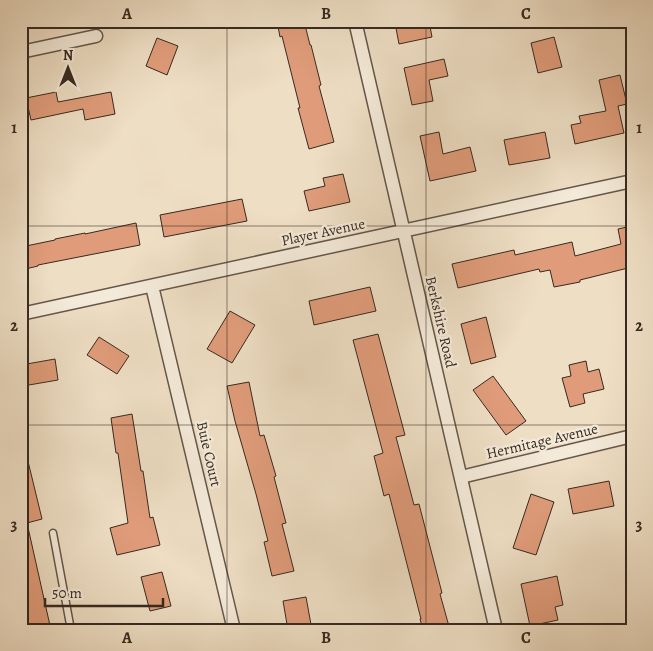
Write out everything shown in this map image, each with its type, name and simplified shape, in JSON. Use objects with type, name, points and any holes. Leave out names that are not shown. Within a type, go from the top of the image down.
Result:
[{"type":"street","name":"Berkshire Road","points":[[354,21],[496,630]]},
{"type":"street","points":[[21,52],[96,36]]},
{"type":"street","name":"Player Avenue","points":[[21,314],[632,181]]},
{"type":"street","name":"Buie Court","points":[[152,286],[234,630]]},
{"type":"street","name":"Hermitage Avenue","points":[[461,477],[632,436]]},
{"type":"lane","points":[[53,533],[72,630]]},
{"type":"building","points":[[277,21],[304,21],[334,142],[309,149]]},
{"type":"building","points":[[402,21],[429,21],[432,37],[399,44],[395,23]]},
{"type":"building","points":[[554,37],[562,67],[538,73],[531,43]]},
{"type":"building","points":[[157,38],[178,46],[167,75],[146,66]]},
{"type":"building","points":[[444,59],[448,76],[429,80],[433,101],[412,105],[404,68]]},
{"type":"building","points":[[620,75],[627,104],[618,106],[624,133],[575,144],[571,125],[581,123],[579,116],[606,111],[599,80]]},
{"type":"building","points":[[56,92],[58,102],[111,92],[115,114],[85,120],[83,109],[31,120],[26,98]]},
{"type":"building","points":[[439,132],[443,154],[470,147],[476,171],[430,181],[420,136]]},
{"type":"building","points":[[545,132],[550,158],[509,165],[504,140]]},
{"type":"building","points":[[343,174],[350,202],[309,211],[304,191],[325,186],[323,178]]},
{"type":"building","points":[[242,199],[247,221],[164,237],[160,215]]},
{"type":"building","points":[[136,223],[140,245],[21,270],[21,247]]},
{"type":"building","points":[[632,226],[632,267],[580,280],[580,282],[554,287],[550,270],[540,272],[539,269],[458,288],[452,264],[514,250],[515,255],[572,242],[575,256],[621,244],[618,229]]},
{"type":"building","points":[[370,287],[376,311],[314,325],[309,301]]},
{"type":"building","points":[[230,311],[255,325],[232,363],[207,349]]},
{"type":"building","points":[[486,317],[496,357],[471,364],[461,324]]},
{"type":"building","points":[[378,334],[405,435],[396,437],[414,505],[419,504],[450,630],[423,630],[389,494],[384,496],[374,456],[383,453],[353,340]]},
{"type":"building","points":[[99,337],[129,356],[117,374],[87,355]]},
{"type":"building","points":[[55,359],[58,380],[23,386],[21,365]]},
{"type":"building","points":[[586,361],[588,372],[599,369],[604,389],[583,394],[585,403],[570,407],[562,378],[571,376],[569,365]]},
{"type":"building","points":[[493,376],[526,421],[506,435],[473,390]]},
{"type":"building","points":[[249,382],[260,436],[264,435],[276,476],[274,477],[286,523],[282,524],[294,571],[272,576],[264,542],[268,541],[227,386]]},
{"type":"building","points":[[132,414],[150,518],[153,517],[160,545],[117,555],[110,528],[128,523],[111,418]]},
{"type":"building","points":[[21,453],[26,453],[42,519],[27,523],[51,630],[21,630]]},
{"type":"building","points":[[609,481],[614,506],[573,514],[568,489]]},
{"type":"building","points":[[531,494],[554,502],[536,555],[513,548]]},
{"type":"building","points":[[162,572],[171,606],[150,611],[141,577]]},
{"type":"building","points":[[557,576],[563,605],[555,607],[558,620],[530,626],[521,584]]},
{"type":"building","points":[[306,597],[312,630],[288,630],[283,601]]}]
